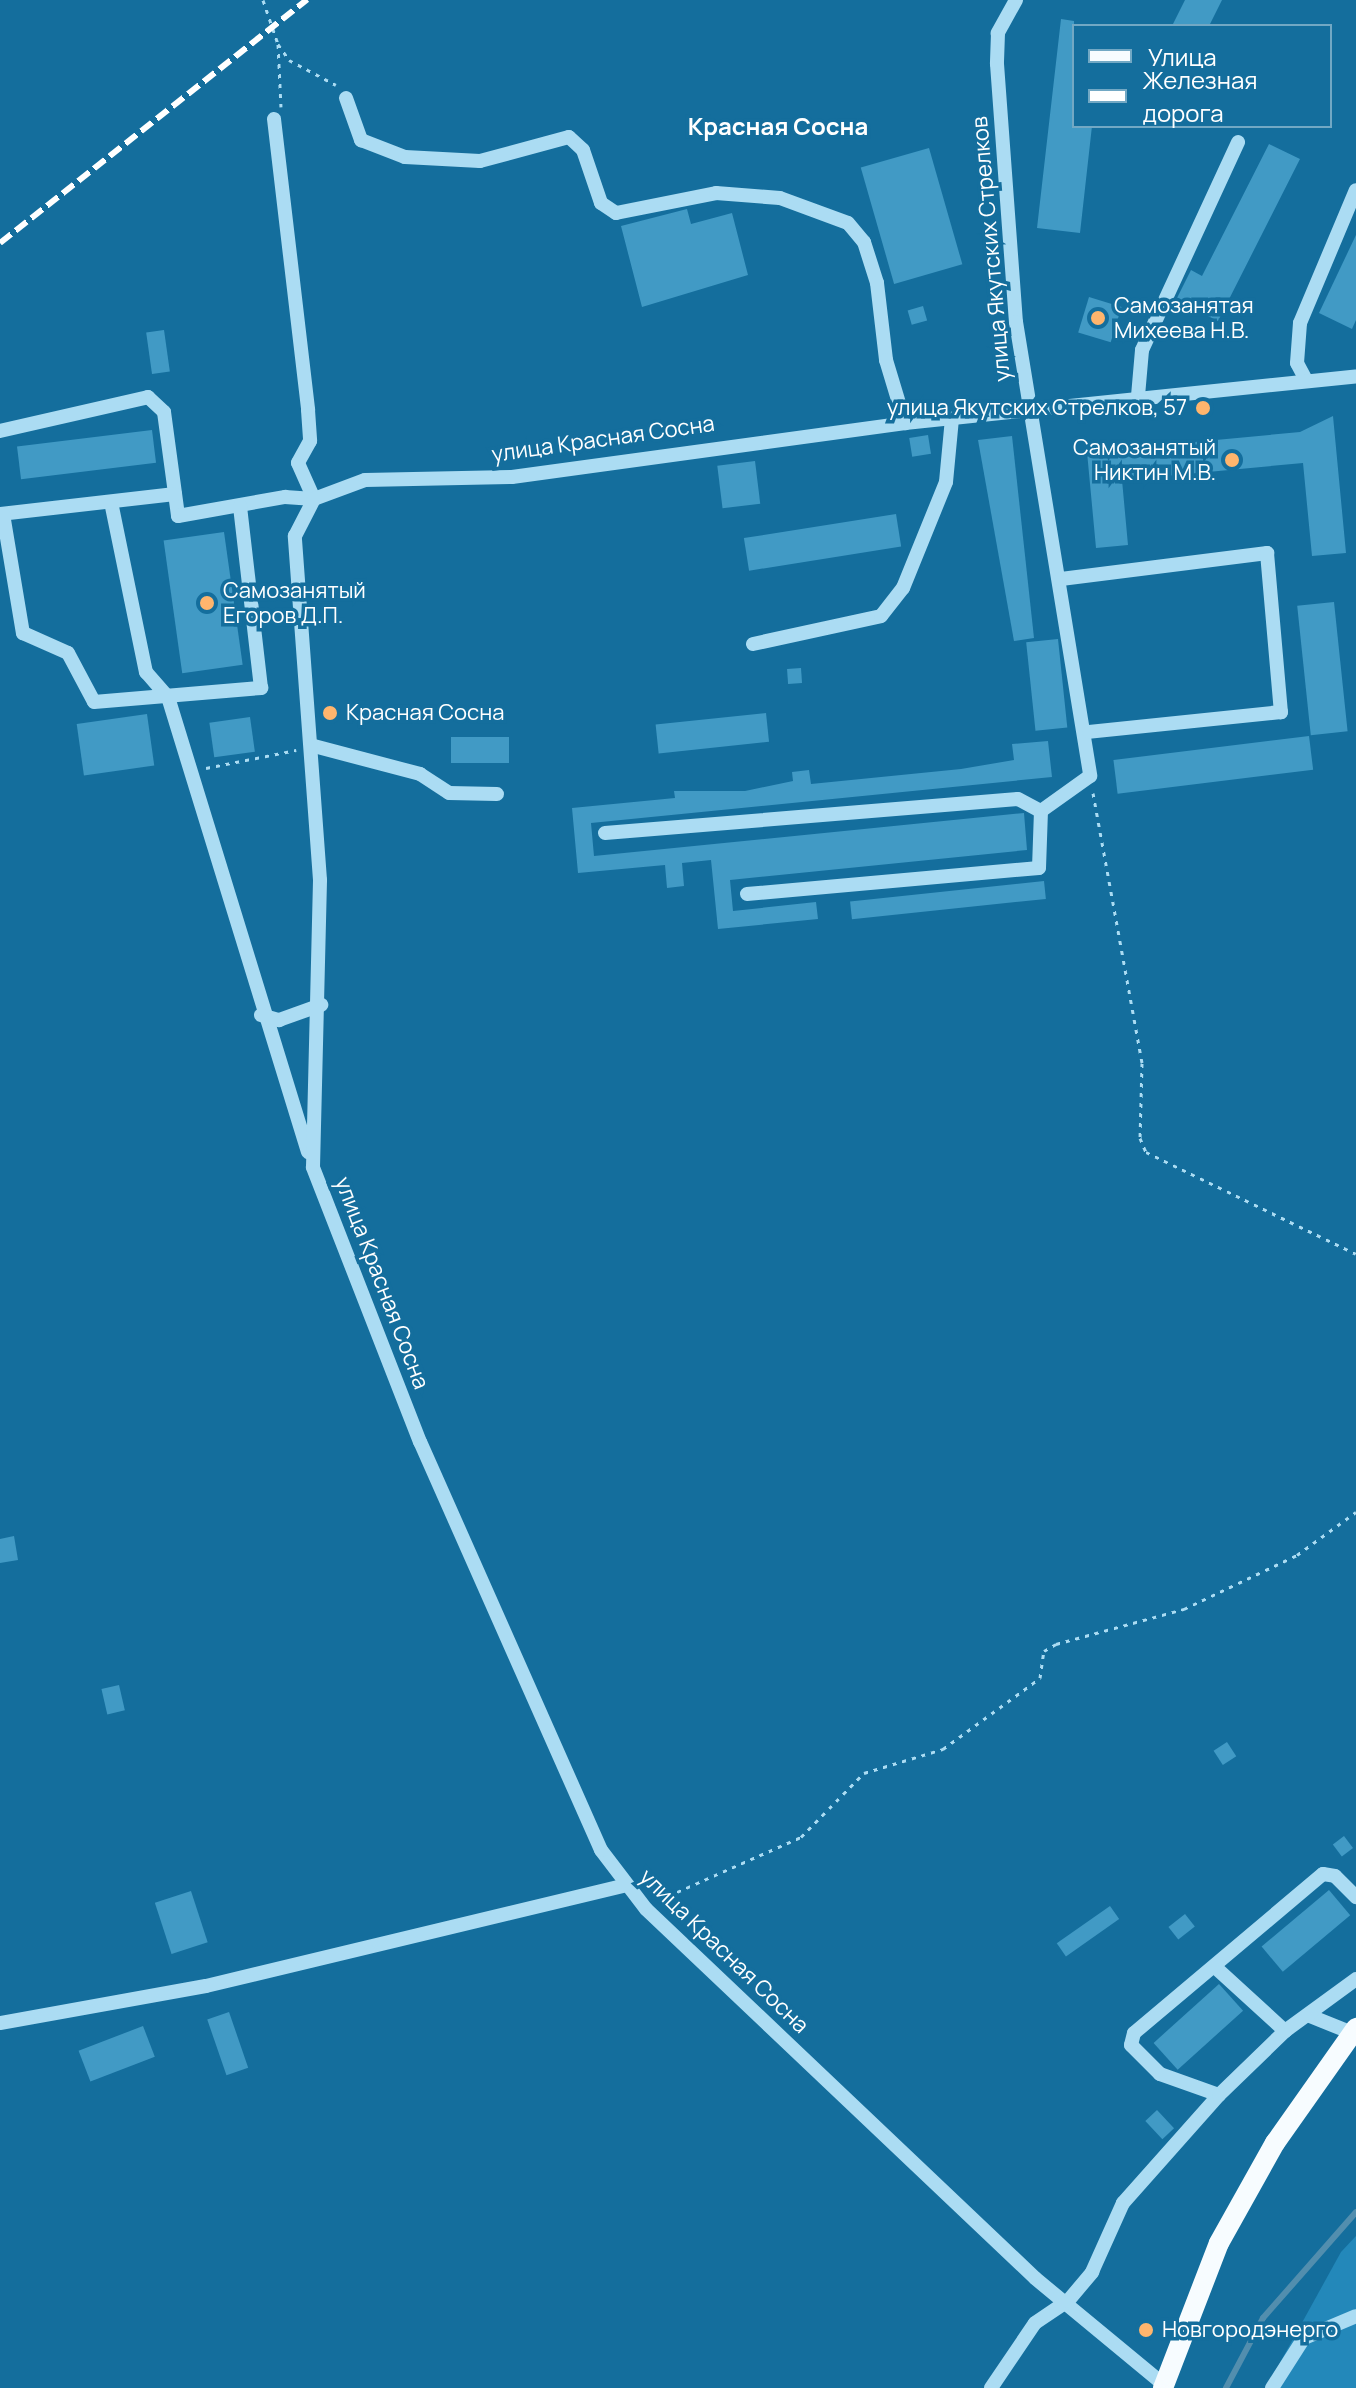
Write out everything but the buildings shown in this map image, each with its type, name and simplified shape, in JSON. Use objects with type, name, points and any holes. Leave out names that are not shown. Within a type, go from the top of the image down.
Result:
[{"type":"main road","points":[[1163,2386],[1219,2243],[1275,2143],[1354,2031]]},
{"type":"street","name":"улица Якутских Стрелков","points":[[1015,0],[998,33],[997,64],[1029,409],[1356,376]]},
{"type":"street","points":[[346,98],[361,140],[405,157],[480,161],[569,137],[583,150],[601,203],[616,213],[716,193],[780,198],[848,223],[864,242],[877,283],[886,360],[905,423]]},
{"type":"street","points":[[0,431],[148,397],[164,412],[178,516],[314,499],[298,463],[310,441],[308,410],[274,119]]},
{"type":"street","points":[[1138,396],[1142,350],[1238,142]]},
{"type":"street","points":[[1306,380],[1297,363],[1300,323],[1356,190]]},
{"type":"street","name":"улица Красная Сосна","points":[[1029,409],[512,477],[365,480],[314,499],[295,536],[293,585],[314,746],[321,1005],[313,1167],[420,1442],[624,1886],[1163,2386]]},
{"type":"street","points":[[1029,409],[1089,732],[1090,776],[1041,811]]},
{"type":"street","points":[[753,644],[881,616],[903,588],[946,482],[952,419]]},
{"type":"street","points":[[175,494],[1,514],[23,633],[68,653],[94,702],[261,688],[240,506]]},
{"type":"street","points":[[111,502],[146,672],[168,697],[261,1015],[313,1167]]},
{"type":"street","points":[[1061,579],[1267,553],[1281,712],[1089,732]]},
{"type":"street","points":[[314,746],[420,774],[449,793],[497,794]]},
{"type":"street","points":[[605,833],[1018,799],[1041,811]]},
{"type":"street","points":[[747,894],[1039,868],[1041,811]]},
{"type":"street","points":[[261,1015],[279,1020],[321,1005]]},
{"type":"street","points":[[1219,2095],[1160,2074],[1131,2045],[1134,2033],[1323,1874],[1335,1876],[1356,1897]]},
{"type":"street","points":[[0,2023],[206,1986],[624,1886]]},
{"type":"street","points":[[1215,1967],[1285,2031]]},
{"type":"street","points":[[991,2388],[1035,2323],[1068,2301],[1092,2272],[1123,2203],[1219,2095],[1285,2031],[1310,2016],[1356,1979]]},
{"type":"street","points":[[1310,2016],[1354,2031]]},
{"type":"street","points":[[1272,2388],[1304,2338],[1356,2316]]},
{"type":"path","points":[[263,0],[278,44],[277,71],[286,90],[274,119]]},
{"type":"path","points":[[278,44],[346,98]]},
{"type":"path","points":[[190,770],[314,746]]},
{"type":"path","points":[[1090,776],[1142,1063],[1140,1138],[1146,1152],[1356,1254]]},
{"type":"path","points":[[646,1909],[801,1837],[864,1773],[943,1749],[1040,1678],[1044,1651],[1056,1644],[1184,1609],[1297,1555],[1356,1512]]},
{"type":"shaded area","points":[[1356,2236],[1356,2388],[1266,2388],[1341,2252]]},
{"type":"waterway","points":[[1226,2388],[1263,2318],[1356,2212]]},
{"type":"railway","points":[[0,243],[307,0]]},
{"type":"place","name":"Самозанятая Михеева Н.В.","points":[[1098,318]]},
{"type":"place","name":"улица Якутских Стрелков, 57","points":[[1203,408]]},
{"type":"place","name":"Самозанятый Никтин М.В.","points":[[1232,460]]},
{"type":"place","name":"Самозанятый Егоров Д.П.","points":[[207,603]]},
{"type":"place","name":"Красная Сосна","points":[[330,713]]},
{"type":"place","name":"Новгородэнерго","points":[[1146,2330]]},
{"type":"district","name":"Красная Сосна","points":[[778,126]]}]
